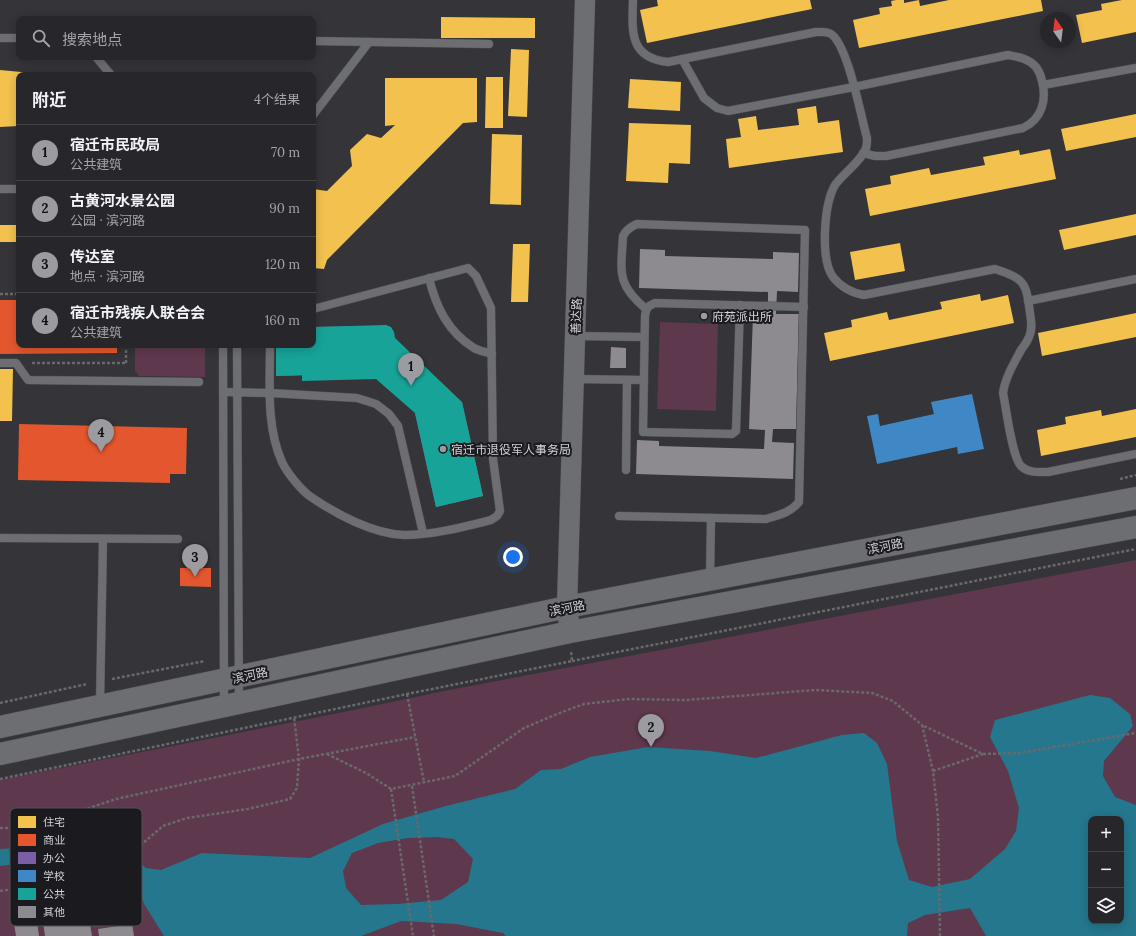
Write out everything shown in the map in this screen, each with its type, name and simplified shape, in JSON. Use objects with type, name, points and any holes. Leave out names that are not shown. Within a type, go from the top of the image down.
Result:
[{"type":"main road","name":"滨河路","points":[[0,727],[568,607],[1136,498]]},
{"type":"main road","name":"滨河路","points":[[0,754],[570,632],[1136,527]]},
{"type":"street","name":"善达路","points":[[570,632],[568,607],[585,0]]},
{"type":"lane","points":[[633,0],[632,24],[637,46],[650,58],[658,61],[668,62],[816,32],[829,32],[835,37],[841,45],[846,58],[867,138],[867,147],[863,154],[835,186],[828,205],[826,251],[828,266],[833,277],[842,286],[854,293],[864,295],[995,269],[1011,275],[1021,282],[1027,289],[1032,325],[1030,336],[1007,378],[1003,393],[1015,454],[1020,465],[1026,470],[1048,472],[1136,454]]},
{"type":"lane","points":[[0,38],[16,38]]},
{"type":"lane","points":[[316,42],[489,44]]},
{"type":"lane","points":[[316,112],[369,42]]},
{"type":"lane","points":[[682,59],[704,98],[717,108],[728,111],[1008,55],[1023,58],[1031,62],[1040,74],[1045,91],[1042,108],[1030,124],[1023,128],[886,156],[863,154]]},
{"type":"lane","points":[[98,60],[108,72]]},
{"type":"lane","points":[[1043,85],[1136,68]]},
{"type":"lane","points":[[0,189],[16,189]]},
{"type":"lane","points":[[619,516],[766,519],[786,513],[794,508],[799,502],[806,230],[636,224],[631,226],[623,236],[621,269],[623,281],[627,289],[646,309]]},
{"type":"lane","points":[[270,348],[270,393],[272,422],[276,445],[282,463],[293,478],[310,496],[333,511],[353,521],[379,531],[403,535],[436,532],[491,520],[497,516],[500,511],[494,459],[491,308],[476,276],[468,268],[316,308]]},
{"type":"lane","points":[[429,278],[434,297],[448,326],[475,348],[492,354]]},
{"type":"lane","points":[[1028,302],[1136,279]]},
{"type":"lane","points":[[740,305],[736,431],[732,434],[643,432],[644,337],[646,309],[649,305],[655,303],[740,305],[804,307]]},
{"type":"lane","points":[[575,336],[644,337]]},
{"type":"lane","points":[[223,348],[223,622],[231,679],[232,705]]},
{"type":"lane","points":[[232,705],[231,679],[238,621],[237,348]]},
{"type":"lane","points":[[0,363],[16,363],[28,380],[199,382]]},
{"type":"lane","points":[[574,379],[644,380]]},
{"type":"lane","points":[[626,470],[627,380]]},
{"type":"lane","points":[[223,392],[357,398],[376,404],[389,414],[398,426],[423,533]]},
{"type":"lane","points":[[710,580],[711,518]]},
{"type":"lane","points":[[0,538],[178,539]]},
{"type":"lane","points":[[100,706],[103,539]]},
{"type":"lane","points":[[223,622],[238,621]]},
{"type":"path","points":[[0,294],[16,294]]},
{"type":"path","points":[[126,348],[126,381]]},
{"type":"path","points":[[16,363],[126,363]]},
{"type":"path","points":[[0,779],[407,694],[1136,549]]},
{"type":"path","points":[[570,632],[572,661]]},
{"type":"path","points":[[327,754],[366,773],[391,789],[412,786],[455,776],[524,728],[584,704],[629,699],[686,700],[815,690],[872,693],[893,701],[922,725],[983,754]]},
{"type":"path","points":[[407,694],[424,782]]},
{"type":"path","points":[[142,843],[163,826],[187,818],[248,809],[290,799],[297,788],[298,759],[294,718]]},
{"type":"path","points":[[922,725],[933,770],[938,817],[940,936]]},
{"type":"path","points":[[933,770],[983,754],[1019,753],[1136,733]]},
{"type":"path","points":[[89,808],[116,799],[298,759],[415,737]]},
{"type":"path","points":[[412,786],[434,936]]},
{"type":"path","points":[[391,789],[413,936]]},
{"type":"path","points":[[0,891],[10,890]]},
{"type":"shaded area","points":[[660,322],[718,324],[716,411],[657,409]]},
{"type":"shaded area","points":[[135,348],[205,348],[205,377],[139,376],[135,371]]},
{"type":"shaded area","points":[[1136,560],[1136,936],[0,936],[0,780],[449,690]]},
{"type":"water","points":[[1090,695],[1110,698],[1130,714],[1133,726],[1104,761],[1103,776],[1115,797],[1136,805],[1136,936],[986,936],[970,908],[925,915],[908,923],[907,936],[506,936],[503,933],[456,924],[401,921],[361,936],[164,936],[144,904],[142,898],[142,865],[146,868],[161,870],[202,853],[310,858],[383,824],[446,806],[515,789],[541,770],[561,769],[590,757],[648,747],[710,751],[756,758],[842,735],[864,733],[877,743],[887,764],[897,841],[909,880],[932,887],[970,879],[1005,849],[1016,831],[1019,808],[1008,771],[990,737],[995,720]],"holes":[[[436,837],[454,839],[473,859],[468,882],[441,900],[397,904],[361,905],[346,888],[343,871],[352,853],[378,843],[408,838]]]},
{"type":"water","points":[[10,848],[10,865],[0,866],[0,849]]},
{"type":"building: 住宅","points":[[657,0],[810,0],[812,9],[647,43],[640,10],[658,6]]},
{"type":"building: 住宅","points":[[904,0],[904,3],[919,0],[920,6],[949,0],[1041,0],[1043,11],[859,48],[853,20],[880,14],[879,8],[892,6],[891,1]]},
{"type":"building: 住宅","points":[[1122,0],[1136,0],[1136,32],[1082,43],[1076,15],[1102,10],[1101,4]]},
{"type":"building: 住宅","points":[[441,17],[535,18],[535,38],[441,38]]},
{"type":"building: 住宅","points":[[511,49],[529,50],[527,117],[508,116]]},
{"type":"building: 住宅","points":[[0,70],[21,72],[16,72],[16,126],[0,127]]},
{"type":"building: 住宅","points":[[486,77],[503,77],[503,128],[485,128]]},
{"type":"building: 住宅","points":[[385,78],[477,78],[477,122],[463,123],[327,260],[324,269],[316,268],[316,189],[327,191],[352,166],[350,150],[367,134],[381,138],[395,125],[385,126]]},
{"type":"building: 住宅","points":[[630,79],[681,82],[680,111],[628,108]]},
{"type":"building: 住宅","points":[[816,106],[818,123],[839,120],[843,152],[729,168],[726,139],[741,137],[738,119],[756,116],[758,130],[799,125],[797,109]]},
{"type":"building: 住宅","points":[[1136,114],[1136,137],[1066,151],[1061,129]]},
{"type":"building: 住宅","points":[[629,123],[691,125],[690,164],[669,163],[668,183],[626,181]]},
{"type":"building: 住宅","points":[[492,134],[522,135],[521,205],[490,204]]},
{"type":"building: 住宅","points":[[1050,149],[1056,179],[870,216],[865,189],[891,184],[890,176],[929,168],[931,175],[985,165],[983,157],[1019,150],[1020,155]]},
{"type":"building: 住宅","points":[[1136,214],[1136,235],[1064,250],[1059,230]]},
{"type":"building: 住宅","points":[[0,225],[16,225],[16,242],[0,242]]},
{"type":"building: 住宅","points":[[900,243],[905,271],[855,280],[850,252]]},
{"type":"building: 住宅","points":[[513,244],[530,244],[528,302],[511,302]]},
{"type":"building: 住宅","points":[[980,294],[981,301],[1008,295],[1014,323],[830,361],[824,333],[852,327],[851,320],[887,312],[889,320],[942,309],[940,302]]},
{"type":"building: 住宅","points":[[1136,313],[1136,337],[1042,356],[1038,333]]},
{"type":"building: 住宅","points":[[0,369],[13,369],[12,421],[0,421]]},
{"type":"building: 住宅","points":[[1136,409],[1136,437],[1041,456],[1037,430],[1066,424],[1065,417],[1101,410],[1102,416]]},
{"type":"building: 商业","points":[[0,300],[16,300],[16,348],[117,348],[117,353],[0,354]]},
{"type":"building: 商业","points":[[19,424],[187,428],[186,474],[170,474],[170,483],[18,480]]},
{"type":"building: 商业","points":[[180,568],[211,568],[211,587],[180,586]]},
{"type":"building: 办公","points":[[374,326],[375,374],[276,376],[276,348],[316,348],[316,327]]},
{"type":"building: 办公","points":[[462,402],[483,496],[436,507],[415,413]]},
{"type":"building: 学校","points":[[972,394],[984,449],[958,454],[957,447],[877,464],[867,416],[878,414],[880,426],[934,414],[931,402]]},
{"type":"building: 公共","points":[[386,325],[391,327],[395,338],[462,402],[483,496],[436,507],[415,413],[376,379],[302,381],[302,375],[276,376],[276,348],[316,348],[316,327]]},
{"type":"building: 其他","points":[[640,249],[665,250],[665,256],[773,259],[773,252],[799,253],[798,292],[777,291],[776,314],[799,314],[796,429],[773,429],[772,442],[794,443],[793,479],[636,474],[637,440],[659,441],[659,446],[764,449],[765,430],[749,429],[753,314],[768,314],[768,292],[639,288]]},
{"type":"building: 其他","points":[[611,347],[626,348],[626,368],[610,368]]},
{"type":"building: 其他","points":[[14,926],[38,926],[39,936],[16,936]]},
{"type":"building: 其他","points":[[44,926],[90,926],[92,936],[45,936]]},
{"type":"building: 其他","points":[[118,926],[132,926],[134,936],[99,936],[98,929]]},
{"type":"place","name":"府苑派出所","points":[[704,316]]},
{"type":"place","name":"宿迁市民政局","points":[[411,386]]},
{"type":"place","name":"宿迁市退役军人事务局","points":[[443,449]]},
{"type":"place","name":"宿迁市残疾人联合会","points":[[101,452]]},
{"type":"place","name":"传达室","points":[[195,577]]},
{"type":"place","name":"古黄河水景公园","points":[[651,747]]}]
